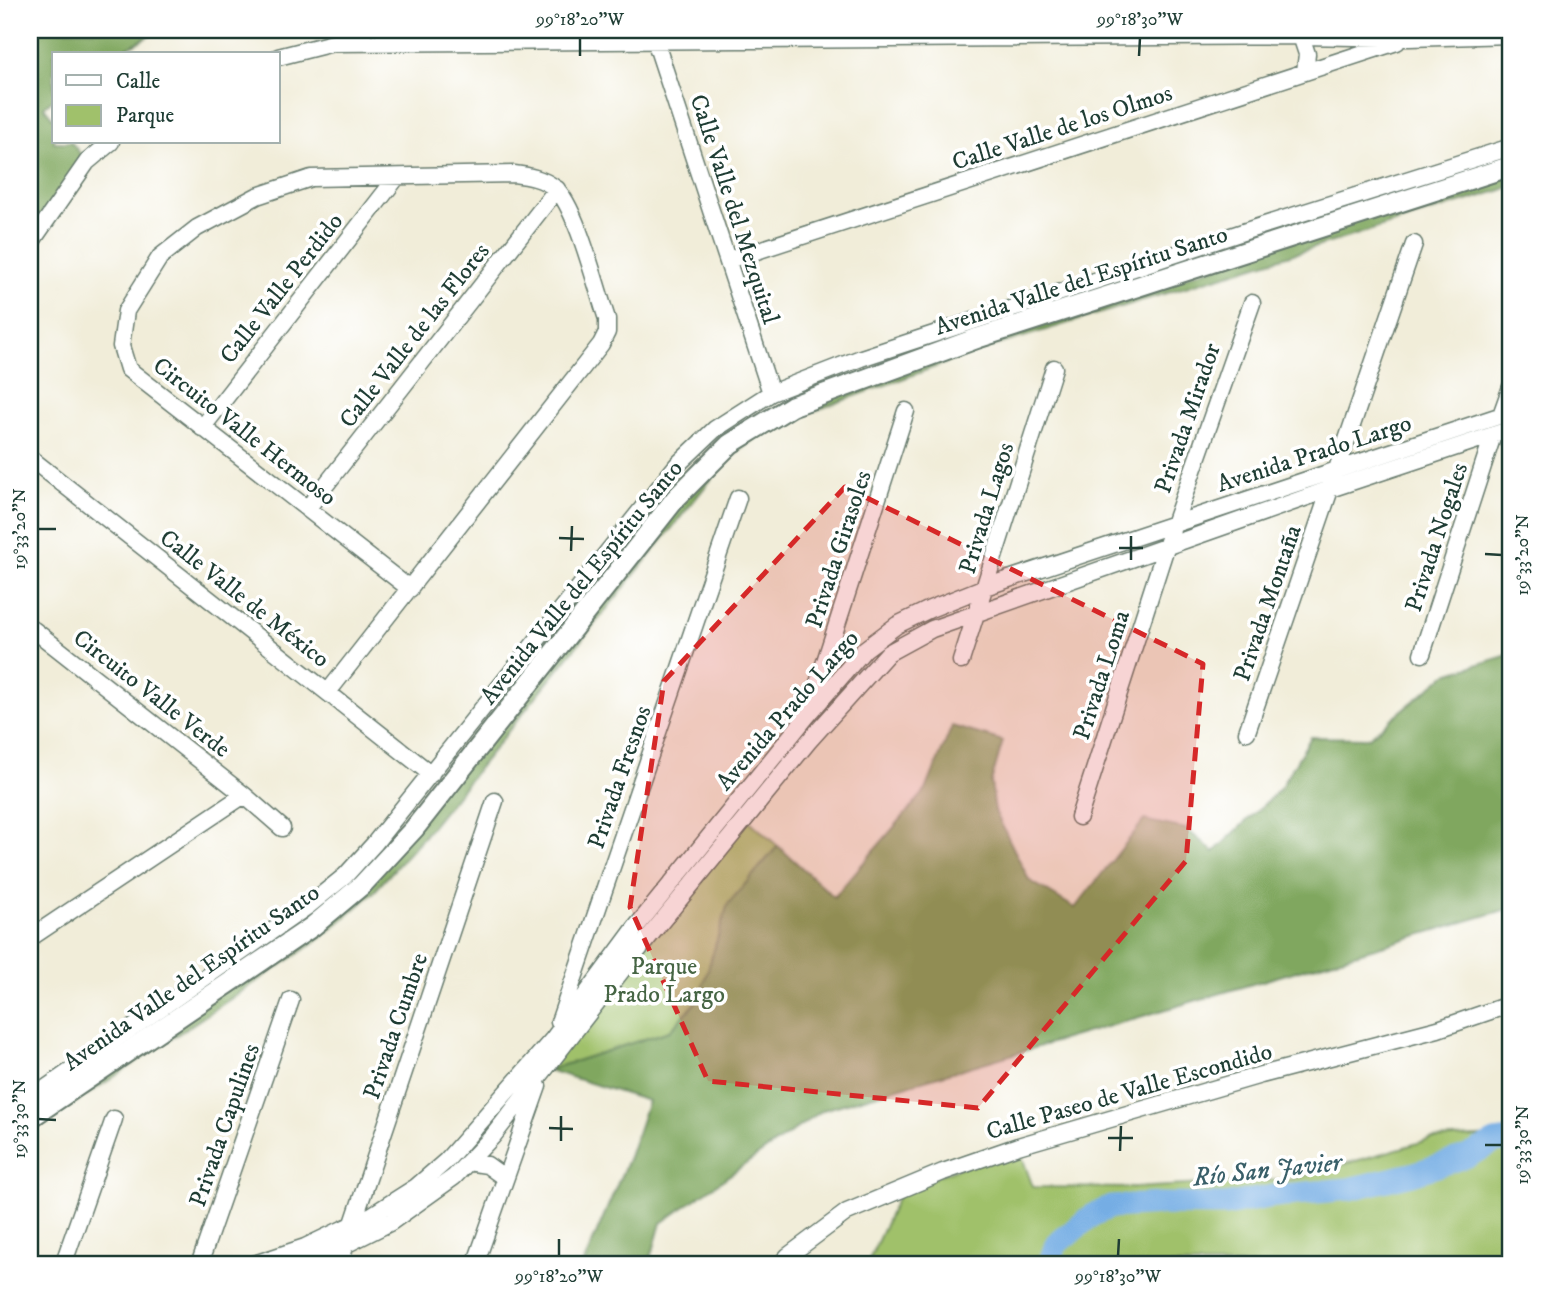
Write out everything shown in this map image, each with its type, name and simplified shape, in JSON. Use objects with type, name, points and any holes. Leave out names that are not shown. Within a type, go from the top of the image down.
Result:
[{"type":"main road","name":"Avenida Valle del Espíritu Santo","points":[[30,1118],[313,926],[362,886],[414,829],[676,498],[730,444],[792,406],[978,338],[1511,166]]},
{"type":"street","points":[[280,56],[333,43],[1301,36],[1409,38],[1511,35]]},
{"type":"street","points":[[1301,36],[1307,54],[1305,72]]},
{"type":"street","name":"Calle Valle de los Olmos","points":[[729,260],[1409,38]]},
{"type":"street","name":"Calle Valle del Mezquital","points":[[655,40],[771,393]]},
{"type":"street","points":[[30,244],[87,162],[109,144]]},
{"type":"street","points":[[30,1099],[241,954],[336,884],[374,844],[431,774],[677,465],[715,429],[771,393],[861,358],[1511,147]]},
{"type":"street","name":"Circuito Valle Hermoso","points":[[410,590],[128,369],[121,346],[126,311],[160,257],[197,228],[257,196],[311,178],[514,174],[538,178],[557,189]]},
{"type":"street","name":"Calle Valle Perdido","points":[[202,428],[397,177]]},
{"type":"street","points":[[328,692],[601,344],[607,332],[607,319],[571,211],[557,189]]},
{"type":"street","name":"Calle Valle de las Flores","points":[[307,509],[557,189]]},
{"type":"street","name":"Privada Montaña","points":[[1247,732],[1414,244]]},
{"type":"street","name":"Privada Mirador","points":[[1166,547],[1252,303]]},
{"type":"street","name":"Privada Lagos","points":[[961,661],[1054,368]]},
{"type":"street","points":[[1506,414],[1511,387]]},
{"type":"street","name":"Privada Girasoles","points":[[808,742],[807,716],[906,411]]},
{"type":"street","name":"Avenida Prado Largo","points":[[251,1265],[305,1247],[352,1226],[416,1187],[446,1161],[553,1040],[609,962],[807,716],[865,649],[897,625],[985,587],[1339,467],[1506,414]]},
{"type":"street","name":"Avenida Prado Largo","points":[[296,1265],[391,1222],[454,1177],[493,1136],[634,955],[808,742],[888,653],[932,629],[1329,489],[1511,429]]},
{"type":"street","name":"Privada Nogales","points":[[1422,654],[1493,435]]},
{"type":"street","name":"Calle Valle de México","points":[[30,458],[431,774]]},
{"type":"street","name":"Privada Fresnos","points":[[475,1265],[738,498]]},
{"type":"street","name":"Privada Loma","points":[[1079,817],[1166,547]]},
{"type":"street","name":"Circuito Valle Verde","points":[[30,630],[34,630],[282,828]]},
{"type":"street","points":[[30,938],[244,795]]},
{"type":"street","name":"Privada Cumbre","points":[[339,1265],[495,801]]},
{"type":"street","points":[[582,954],[594,962],[609,962]]},
{"type":"street","name":"Privada Capulines","points":[[199,1265],[291,1000]]},
{"type":"street","name":"Calle Paseo de Valle Escondido","points":[[780,1265],[847,1212],[943,1172],[1018,1146],[1261,1075],[1438,1029],[1511,1004]]},
{"type":"street","points":[[63,1265],[114,1119]]},
{"type":"street","points":[[468,1162],[487,1165],[505,1178]]},
{"type":"highlighted area","points":[[845,487],[1203,664],[1186,861],[978,1108],[708,1081],[630,907],[664,681]]},
{"type":"green space","points":[[30,30],[160,30],[120,52],[52,52],[52,100],[44,107],[52,117],[52,144],[73,144],[87,162],[30,244]]},
{"type":"green space","points":[[1511,166],[1511,186],[1502,190],[984,349],[800,416],[758,436],[725,462],[424,836],[372,894],[320,939],[30,1133],[30,1118],[362,885],[720,448],[752,424]]},
{"type":"green space","points":[[1511,654],[1511,908],[823,1110],[661,1223],[649,1265],[583,1265],[629,1157],[648,1101],[548,1070],[670,1031],[699,999],[728,904],[778,846],[834,897],[926,790],[952,726],[1003,741],[991,782],[995,811],[1029,880],[1075,908],[1144,820],[1186,829],[1214,852],[1279,790],[1311,737],[1368,738],[1447,674]]},
{"type":"green space","name":"Parque Prado Largo","points":[[743,815],[778,846],[728,904],[699,999],[669,1031],[548,1070]]},
{"type":"green space","points":[[1511,1132],[1511,1265],[867,1265],[901,1189],[1018,1146],[1033,1187],[1134,1188],[1293,1179],[1432,1139],[1498,1136]]},
{"type":"waterway","name":"Río San Javier","points":[[1049,1265],[1056,1244],[1093,1215],[1111,1207],[1161,1204],[1225,1205],[1274,1196],[1349,1189],[1412,1174],[1468,1156],[1495,1142],[1511,1140]]}]
